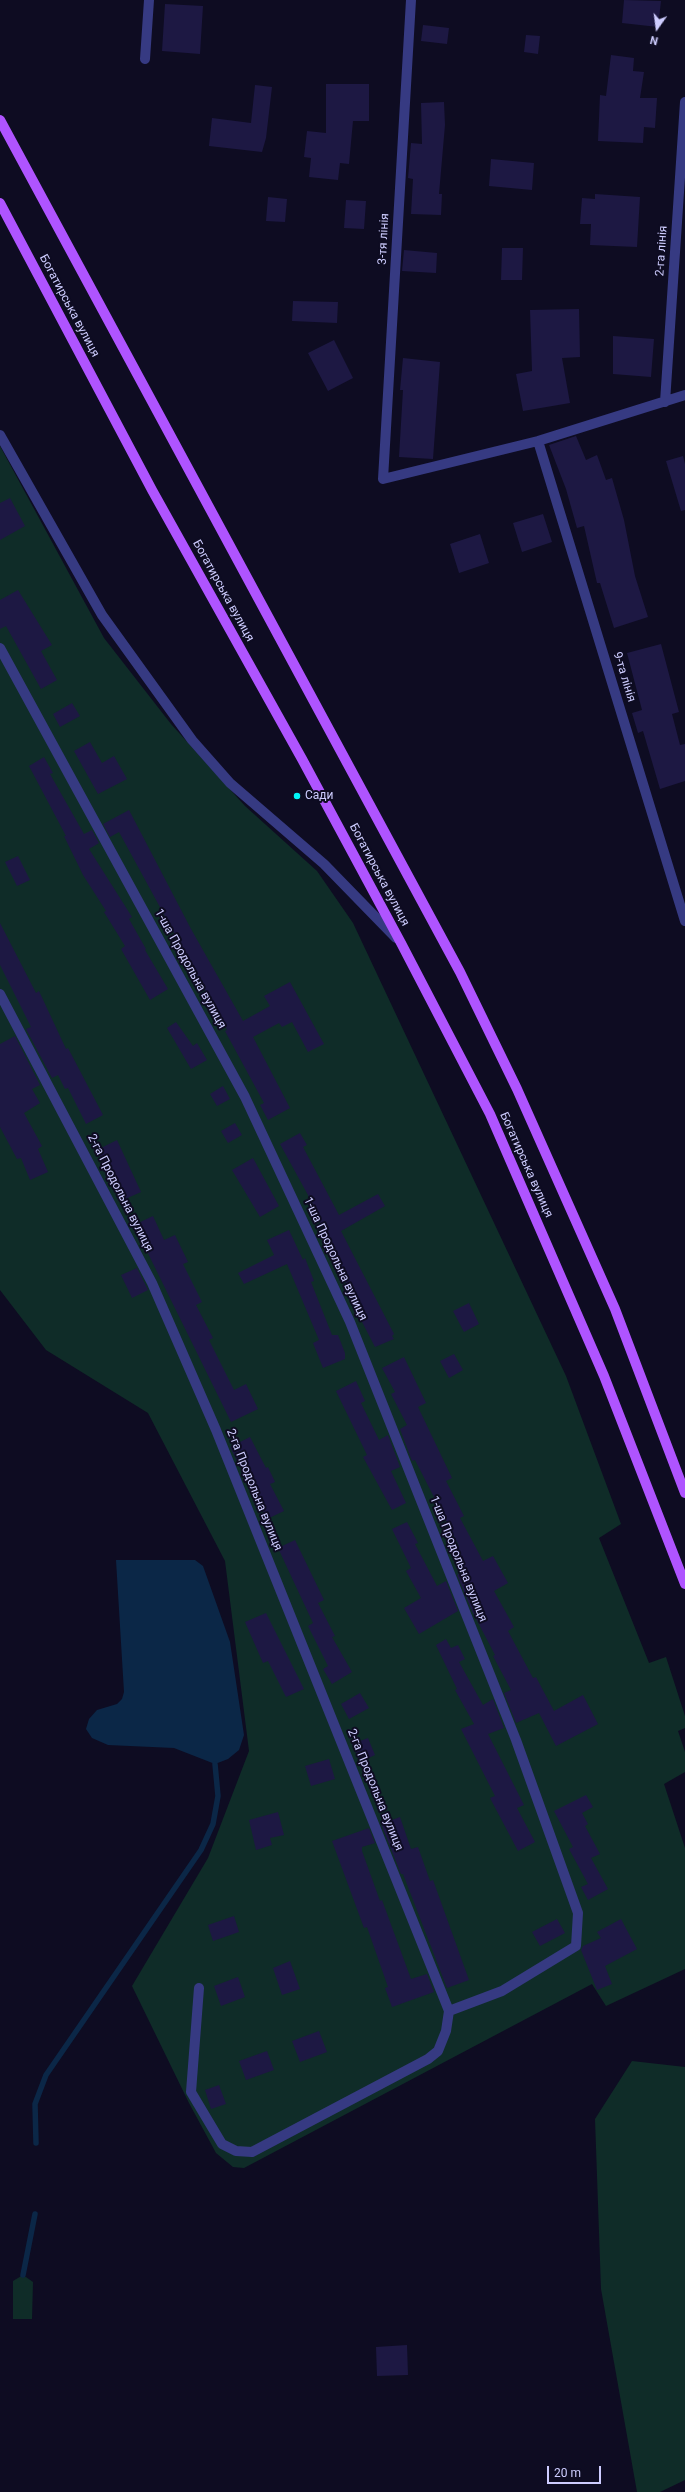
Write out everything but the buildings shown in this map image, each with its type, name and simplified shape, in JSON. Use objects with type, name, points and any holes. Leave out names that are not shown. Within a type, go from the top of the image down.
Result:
[{"type":"main road","name":"Богатирська вулиця","points":[[0,120],[460,972],[517,1090],[615,1310],[685,1493]]},
{"type":"main road","name":"Богатирська вулиця","points":[[0,202],[152,490],[302,759],[401,943],[490,1114],[604,1376],[685,1584]]},
{"type":"street","points":[[145,59],[149,0]]},
{"type":"street","name":"3-тя лінія","points":[[411,0],[383,479],[538,441]]},
{"type":"street","name":"2-га лінія","points":[[665,402],[685,102]]},
{"type":"street","points":[[538,441],[685,395]]},
{"type":"street","points":[[0,435],[102,615],[192,740],[230,783],[324,864],[401,943]]},
{"type":"street","name":"9-та лінія","points":[[538,441],[685,921]]},
{"type":"street","name":"1-ша Продольна вулиця","points":[[0,648],[245,1098],[350,1322],[516,1740],[578,1913],[576,1946],[502,1992],[449,2010]]},
{"type":"street","name":"2-га Продольна вулиця","points":[[0,994],[152,1283],[219,1438],[449,2010]]},
{"type":"street","points":[[199,1988],[191,2092],[222,2144],[236,2151],[252,2152],[428,2059],[438,2051],[446,2031],[449,2010]]},
{"type":"green space","points":[[0,446],[104,638],[171,724],[245,806],[317,871],[353,923],[566,1376],[621,1524],[599,1538],[649,1663],[666,1657],[685,1716],[685,1728],[678,1731],[685,1752],[685,1772],[664,1784],[685,1848],[685,1969],[606,2006],[592,1984],[244,2168],[233,2167],[216,2153],[189,2103],[132,1986],[208,1858],[249,1751],[225,1561],[148,1413],[46,1350],[0,1290]]},
{"type":"green space","points":[[632,2061],[685,2067],[685,2480],[660,2492],[637,2492],[601,2289],[595,2119]]},
{"type":"green space","points":[[23,2275],[33,2282],[32,2319],[13,2319],[13,2281]]},
{"type":"water","points":[[116,1560],[195,1560],[203,1566],[230,1642],[244,1735],[239,1750],[228,1759],[215,1764],[174,1748],[108,1745],[92,1738],[86,1729],[89,1719],[97,1710],[117,1704],[122,1699],[124,1692]]},
{"type":"waterway","points":[[36,2143],[35,2104],[46,2075],[201,1850],[213,1824],[218,1796],[215,1764]]},
{"type":"waterway","points":[[23,2275],[35,2214]]},
{"type":"place","name":"Сади","points":[[297,796]]}]
